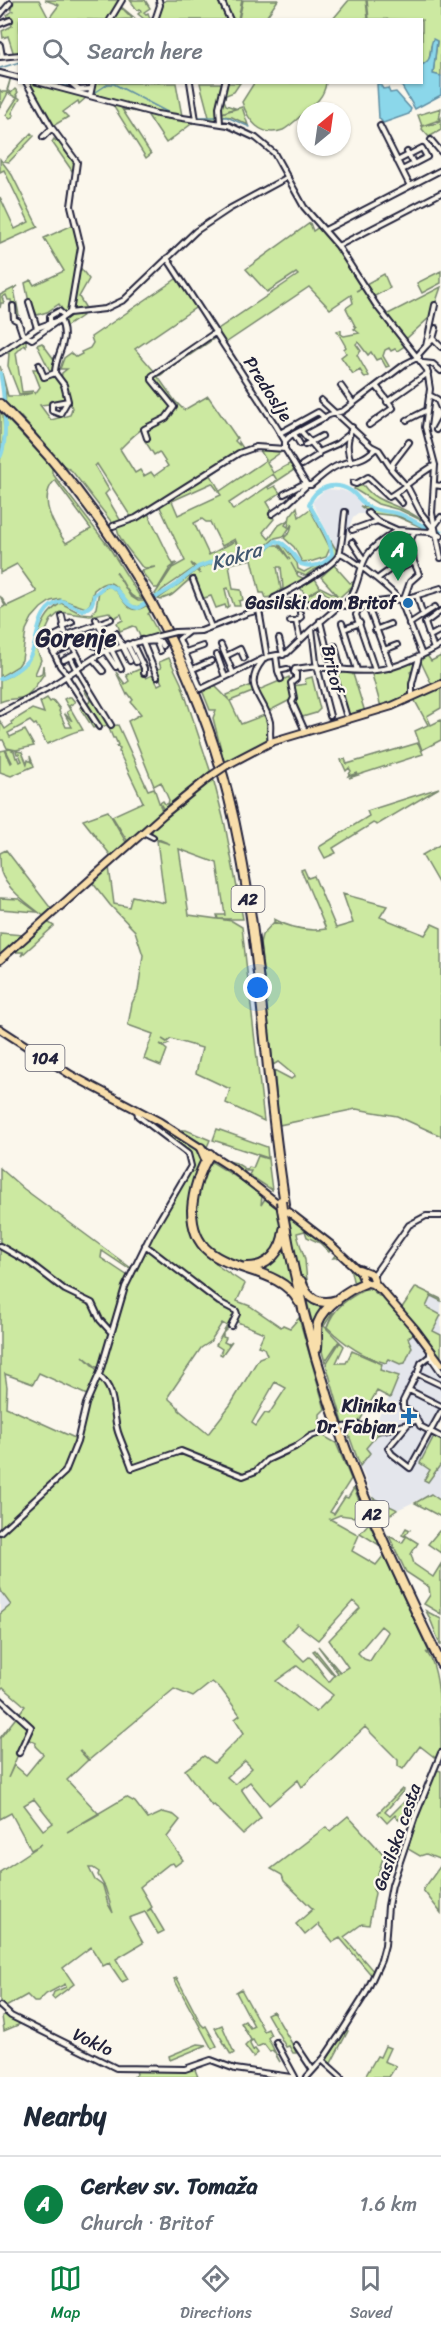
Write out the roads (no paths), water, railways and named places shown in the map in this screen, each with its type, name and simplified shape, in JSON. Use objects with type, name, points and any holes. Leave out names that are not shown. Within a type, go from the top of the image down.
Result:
[{"type":"highway","name":"A2","points":[[0,404],[86,505],[147,596],[178,662],[204,727],[218,770],[233,831],[248,926],[285,1222],[305,1314],[331,1406],[360,1485],[441,1664]]},
{"type":"highway","name":"A2","points":[[0,409],[19,425]]},
{"type":"highway","points":[[201,1148],[208,1154],[192,1206],[196,1231],[203,1244],[214,1255],[236,1266],[282,1282],[293,1292],[305,1314]]},
{"type":"highway","name":"A2","points":[[284,1207],[317,1348],[340,1421],[363,1484],[441,1656]]},
{"type":"highway","points":[[236,1266],[255,1267],[271,1259],[281,1245],[285,1222]]},
{"type":"highway","points":[[299,1278],[305,1291],[312,1298],[325,1303],[339,1300]]},
{"type":"highway","points":[[317,1348],[317,1329],[327,1310],[367,1278]]},
{"type":"main road","points":[[0,960],[143,832],[210,776],[227,765],[271,742],[381,709],[441,684]]},
{"type":"main road","name":"104","points":[[0,1029],[71,1075],[201,1148]]},
{"type":"main road","points":[[208,1154],[285,1208],[354,1265],[379,1289],[441,1364]]},
{"type":"street","points":[[111,18],[122,0]]},
{"type":"street","points":[[156,18],[160,5],[159,0]]},
{"type":"street","points":[[221,0],[230,18]]},
{"type":"street","points":[[0,15],[10,3]]},
{"type":"street","points":[[0,24],[9,20]]},
{"type":"street","points":[[0,45],[1,56],[18,55]]},
{"type":"street","points":[[0,73],[18,78]]},
{"type":"street","points":[[27,84],[52,128],[72,155],[77,168],[71,206],[81,247],[67,314]]},
{"type":"street","points":[[47,84],[90,93]]},
{"type":"street","points":[[71,84],[79,90],[157,114],[195,118],[233,127],[256,138],[270,149],[304,207],[338,246],[376,305],[418,356],[428,373],[429,394],[425,431],[435,465],[432,501],[434,531],[441,558]]},
{"type":"street","points":[[90,93],[92,84]]},
{"type":"street","points":[[190,84],[195,118]]},
{"type":"street","points":[[220,123],[219,116],[225,84]]},
{"type":"street","points":[[380,126],[410,186]]},
{"type":"street","points":[[43,137],[52,128]]},
{"type":"street","points":[[432,140],[441,152]]},
{"type":"street","points":[[398,160],[422,148],[428,157]]},
{"type":"street","points":[[408,153],[414,164]]},
{"type":"street","points":[[402,170],[434,153]]},
{"type":"street","points":[[325,230],[441,170]]},
{"type":"street","points":[[14,306],[14,319],[18,321],[22,333],[29,335],[32,339],[38,337],[67,314],[82,310],[102,310],[117,304],[133,293],[167,258],[212,220],[288,177]]},
{"type":"street","points":[[338,246],[441,193]]},
{"type":"street","name":"Predoslje","points":[[167,258],[285,441],[325,418],[340,413],[418,356],[433,339]]},
{"type":"street","points":[[28,302],[37,328]]},
{"type":"street","points":[[426,346],[435,305]]},
{"type":"street","points":[[50,322],[50,316],[58,311],[67,314]]},
{"type":"street","points":[[0,353],[37,328],[58,320]]},
{"type":"street","points":[[58,320],[63,326],[63,346],[55,373],[64,385],[68,397],[67,402]]},
{"type":"street","points":[[436,328],[433,339],[441,347]]},
{"type":"street","points":[[147,438],[144,429],[166,418],[174,407],[152,380],[152,376],[216,332]]},
{"type":"street","points":[[423,363],[441,362]]},
{"type":"street","points":[[39,364],[44,377],[55,373]]},
{"type":"street","points":[[433,364],[441,370]]},
{"type":"street","points":[[387,402],[428,373]]},
{"type":"street","points":[[341,387],[353,403]]},
{"type":"street","points":[[369,425],[393,408],[377,387]]},
{"type":"street","points":[[429,394],[437,399],[441,408]]},
{"type":"street","points":[[321,399],[340,413],[375,449],[379,450],[391,469],[406,486],[434,531]]},
{"type":"street","points":[[407,420],[426,411]]},
{"type":"street","points":[[280,433],[318,412],[325,418]]},
{"type":"street","points":[[435,430],[441,421]]},
{"type":"street","points":[[351,462],[347,449],[348,436],[352,427]]},
{"type":"street","points":[[301,431],[305,444]]},
{"type":"street","points":[[294,434],[319,452]]},
{"type":"street","points":[[305,444],[322,436]]},
{"type":"street","points":[[302,465],[319,452],[348,436]]},
{"type":"street","points":[[279,448],[285,441]]},
{"type":"street","points":[[113,526],[136,518],[239,453],[256,447],[285,450],[285,441]]},
{"type":"street","points":[[391,469],[409,442]]},
{"type":"street","points":[[284,494],[306,484],[311,485],[330,469],[363,459],[375,449]]},
{"type":"street","name":"Predoslje","points":[[285,450],[306,484]]},
{"type":"street","points":[[353,483],[356,484],[368,477],[387,496],[394,494],[414,477],[435,465]]},
{"type":"street","points":[[272,514],[291,500],[306,484]]},
{"type":"street","points":[[434,485],[441,486]]},
{"type":"street","points":[[394,494],[402,503]]},
{"type":"street","points":[[272,607],[274,598],[331,565],[340,553],[345,512]]},
{"type":"street","points":[[368,513],[377,521],[396,530],[434,531]]},
{"type":"street","points":[[434,531],[441,517]]},
{"type":"street","points":[[352,531],[377,521]]},
{"type":"street","points":[[341,606],[353,595],[364,561],[374,548],[396,530]]},
{"type":"street","points":[[401,599],[410,582],[419,574],[414,562],[412,532]]},
{"type":"street","points":[[352,542],[364,561]]},
{"type":"street","points":[[340,553],[348,556],[401,599],[420,656],[412,684],[412,698]]},
{"type":"street","points":[[377,579],[394,566],[400,568],[414,562]]},
{"type":"street","points":[[193,580],[211,627]]},
{"type":"street","points":[[0,713],[48,688],[106,651],[127,645],[175,632],[194,632],[259,610],[292,602],[341,606],[367,604],[417,596],[441,588]]},
{"type":"street","points":[[417,596],[422,612]]},
{"type":"street","points":[[344,629],[360,623],[356,612],[367,604]]},
{"type":"street","points":[[367,604],[391,668]]},
{"type":"street","name":"Britof","points":[[283,655],[287,654],[320,621],[341,606]]},
{"type":"street","points":[[408,624],[435,607]]},
{"type":"street","points":[[259,610],[266,658],[254,674],[253,686],[270,721],[271,742]]},
{"type":"street","points":[[434,649],[426,622],[441,611]]},
{"type":"street","points":[[296,621],[300,613]]},
{"type":"street","points":[[62,616],[65,630],[83,666]]},
{"type":"street","points":[[96,619],[106,651],[118,668]]},
{"type":"street","points":[[99,727],[60,666],[51,645],[56,634],[65,630],[111,621]]},
{"type":"street","points":[[290,621],[296,621]]},
{"type":"street","points":[[296,621],[300,639]]},
{"type":"street","name":"Britof","points":[[320,621],[329,658]]},
{"type":"street","points":[[65,630],[72,622]]},
{"type":"street","name":"Britof","points":[[342,623],[357,670]]},
{"type":"street","name":"Britof","points":[[360,623],[375,670]]},
{"type":"street","points":[[375,630],[390,624]]},
{"type":"street","name":"Britof","points":[[312,629],[317,667],[330,716]]},
{"type":"street","points":[[430,636],[441,630]]},
{"type":"street","points":[[188,632],[179,639],[201,690],[266,658],[283,655],[279,639]]},
{"type":"street","points":[[116,633],[127,645],[144,673]]},
{"type":"street","points":[[142,641],[160,641],[162,646]]},
{"type":"street","points":[[142,641],[156,677]]},
{"type":"street","points":[[156,641],[160,651]]},
{"type":"street","points":[[54,653],[72,645]]},
{"type":"street","points":[[93,645],[106,651]]},
{"type":"street","points":[[127,645],[130,661]]},
{"type":"street","points":[[127,645],[136,663]]},
{"type":"street","points":[[221,645],[233,674]]},
{"type":"street","points":[[384,650],[397,645]]},
{"type":"street","name":"Britof","points":[[305,731],[292,702],[294,698],[291,683],[296,680],[295,669],[317,667],[375,670],[391,668],[441,645]]},
{"type":"street","points":[[186,652],[203,646]]},
{"type":"street","points":[[335,646],[341,670]]},
{"type":"street","points":[[226,656],[240,649],[244,658]]},
{"type":"street","points":[[64,660],[76,654]]},
{"type":"street","points":[[217,655],[225,677]]},
{"type":"street","points":[[276,656],[281,679]]},
{"type":"street","points":[[70,657],[111,725]]},
{"type":"street","points":[[93,658],[103,671]]},
{"type":"street","points":[[193,669],[211,661]]},
{"type":"street","points":[[332,668],[346,714]]},
{"type":"street","points":[[278,671],[287,669]]},
{"type":"street","points":[[143,832],[153,837]]},
{"type":"street","points":[[0,1532],[65,1472],[77,1442],[86,1404],[99,1376],[125,1287],[145,1245],[190,1169],[191,1162],[188,1154],[138,1111]]},
{"type":"street","points":[[367,1278],[409,1225],[426,1216],[441,1216]]},
{"type":"street","points":[[145,1245],[219,1302],[236,1311],[237,1314],[231,1326]]},
{"type":"street","points":[[0,1246],[30,1263],[65,1290],[93,1303],[100,1320],[111,1332]]},
{"type":"street","points":[[425,1342],[430,1356],[441,1372]]},
{"type":"street","points":[[430,1356],[421,1363],[402,1405],[414,1414],[420,1425],[441,1437]]},
{"type":"street","points":[[417,1374],[441,1385]]},
{"type":"street","points":[[99,1376],[106,1383],[113,1397],[118,1432],[132,1468],[181,1450],[243,1476],[256,1471],[267,1460],[295,1447],[311,1436],[336,1428]]},
{"type":"street","points":[[409,1390],[441,1406]]},
{"type":"street","points":[[408,1424],[388,1448],[410,1468],[441,1412]]},
{"type":"street","points":[[344,1427],[358,1425],[383,1430],[417,1420]]},
{"type":"street","points":[[0,1699],[31,1727],[19,1753]]},
{"type":"street","name":"Gasilska cesta","points":[[307,2077],[344,2029],[366,1993],[381,1960],[392,1885],[415,1817],[441,1753]]},
{"type":"street","name":"Voklo","points":[[0,2006],[11,2016],[116,2068],[185,2069],[211,2060],[235,2070],[290,2077]]},
{"type":"street","points":[[276,2042],[290,2077]]},
{"type":"street","points":[[296,2045],[312,2069]]},
{"type":"street","points":[[322,2060],[341,2077]]},
{"type":"water","points":[[433,39],[437,41],[433,74],[441,76],[441,95],[415,109],[401,85],[423,84],[423,64],[430,57]]},
{"type":"water","points":[[377,84],[380,84],[383,89],[388,88],[390,93],[396,92],[411,109],[409,114],[383,123],[379,118]]},
{"type":"waterway","points":[[0,68],[18,63]]},
{"type":"waterway","points":[[62,84],[77,90]]},
{"type":"waterway","points":[[93,94],[108,84],[114,84],[171,114],[227,117],[250,127]]},
{"type":"waterway","points":[[0,373],[5,428],[0,457]]},
{"type":"waterway","name":"Kokra","points":[[0,679],[28,660],[46,610],[62,601],[82,610],[85,609],[91,605],[94,595],[106,585],[115,589],[128,604],[138,608],[173,587],[198,567],[218,560],[261,552],[276,541],[288,548],[301,564],[310,566],[323,563],[332,554],[331,547],[309,504],[321,489],[333,486],[345,488],[369,507],[402,515],[441,532]]},
{"type":"place","name":"Cerkev sv. Tomaža","points":[[398,581]]},
{"type":"place","name":"Gasilski dom Britof","points":[[408,603]]},
{"type":"place","name":"Klinika Dr. Fabjan","points":[[409,1416]]},
{"type":"district","name":"Gorenje","points":[[76,638]]}]
